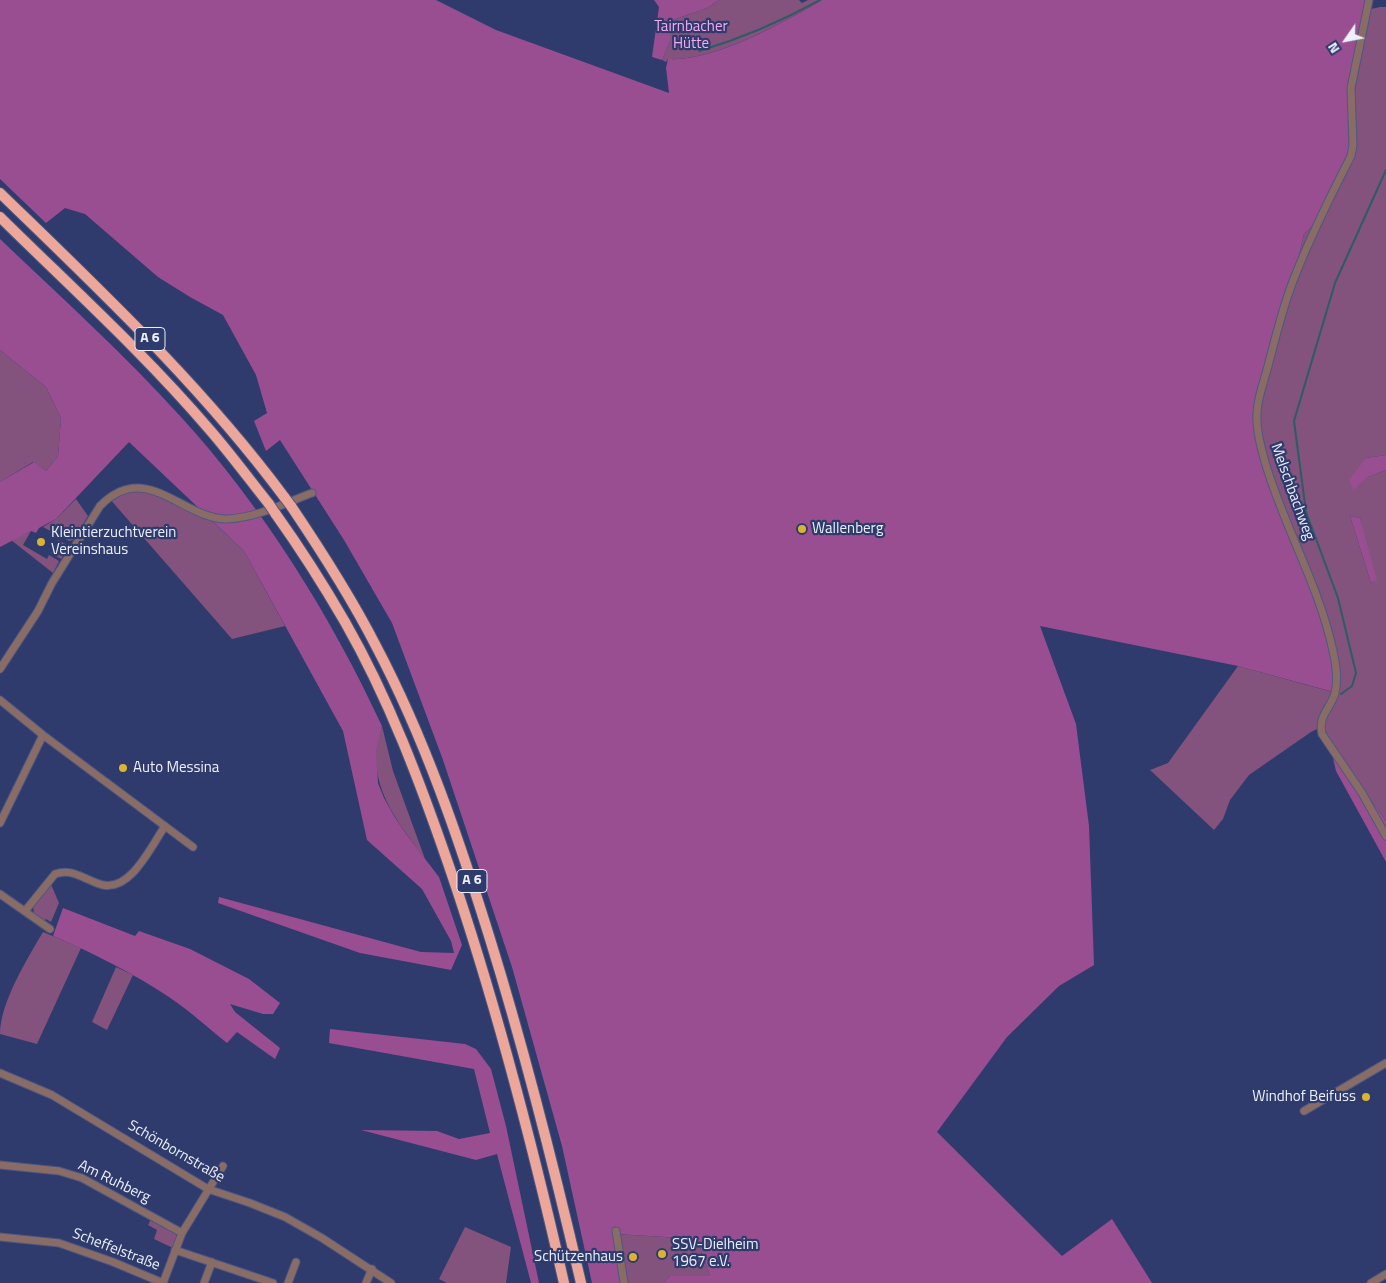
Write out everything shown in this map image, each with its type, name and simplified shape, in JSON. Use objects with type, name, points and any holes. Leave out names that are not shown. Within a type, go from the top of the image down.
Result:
[{"type":"highway","name":"A 6","points":[[0,193],[185,376],[258,460],[342,584],[377,647],[408,712],[442,795],[466,863],[524,1054],[557,1176],[581,1283]]},
{"type":"highway","name":"A 6","points":[[0,217],[135,348],[209,429],[269,504],[304,556],[353,638],[392,716],[426,801],[487,983],[522,1105],[564,1283]]},
{"type":"street","name":"Melschbachweg","points":[[1369,0],[1351,88],[1353,145],[1351,156],[1321,215],[1292,285],[1280,320],[1258,401],[1257,425],[1275,493],[1316,594],[1333,652],[1336,678],[1335,692],[1322,718],[1320,726],[1322,734],[1362,793],[1386,836]]},
{"type":"street","points":[[0,669],[38,611],[52,583],[100,506],[109,498],[122,491],[142,488],[168,496],[201,514],[214,518],[229,519],[250,516],[312,493]]},
{"type":"street","points":[[0,700],[43,735],[193,847]]},
{"type":"street","points":[[0,823],[43,735]]},
{"type":"street","points":[[25,911],[54,874],[60,872],[69,872],[103,885],[116,885],[132,875],[165,826]]},
{"type":"street","points":[[0,894],[50,928]]},
{"type":"street","points":[[1304,1110],[1386,1063]]},
{"type":"street","name":"Schönbornstraße","points":[[0,1073],[52,1095],[208,1189],[284,1217],[322,1238],[391,1283]]},
{"type":"street","name":"Am Ruhberg","points":[[0,1165],[59,1171],[82,1178],[182,1233]]},
{"type":"street","points":[[163,1283],[182,1233],[223,1166]]},
{"type":"street","points":[[616,1231],[624,1283]]},
{"type":"street","name":"Scheffelstraße","points":[[0,1238],[59,1243],[113,1262],[163,1283]]},
{"type":"street","points":[[175,1250],[273,1283]]},
{"type":"street","points":[[204,1283],[212,1262]]},
{"type":"street","points":[[288,1283],[296,1262]]},
{"type":"street","points":[[366,1283],[372,1269]]},
{"type":"street","points":[[1371,1283],[1386,1274]]},
{"type":"green space","name":"Tairnbacher Hütte","points":[[719,0],[799,0],[802,3],[808,0],[822,0],[768,30],[726,48],[686,58],[668,59],[666,62],[662,60],[670,41],[670,25],[673,20],[707,8]]},
{"type":"green space","points":[[1386,7],[1386,455],[1366,458],[1354,489],[1368,477],[1386,470],[1386,821],[1336,752],[1323,726],[1311,732],[1249,775],[1230,800],[1223,819],[1214,830],[1150,770],[1168,763],[1238,666],[1336,693],[1294,534],[1267,462],[1260,429],[1259,412],[1304,234],[1324,215],[1354,95],[1371,9]],"holes":[[[1350,516],[1360,518],[1372,583]]]},
{"type":"green space","points":[[0,350],[46,387],[61,418],[58,456],[46,471],[33,462],[0,482]]},
{"type":"green space","points":[[143,488],[210,519],[244,551],[285,626],[232,639],[109,498]]},
{"type":"green space","points":[[76,499],[88,516],[73,540],[69,541],[43,527],[56,519]]},
{"type":"green space","points":[[31,531],[23,545],[47,559],[49,555],[59,561],[53,573],[11,540]]},
{"type":"green space","points":[[58,540],[69,546],[61,559],[51,553]]},
{"type":"green space","points":[[382,726],[393,771],[425,859],[398,822],[379,782],[376,753]]},
{"type":"green space","points":[[50,882],[59,903],[51,922],[46,919],[44,922],[34,913],[33,907]]},
{"type":"green space","points":[[43,932],[81,948],[37,1044],[0,1034],[4,1009],[9,995]]},
{"type":"green space","points":[[116,967],[133,975],[107,1030],[92,1022]]},
{"type":"green space","points":[[151,1219],[175,1232],[177,1238],[173,1248],[154,1239],[157,1230],[148,1225]]},
{"type":"green space","points":[[465,1227],[511,1247],[506,1283],[447,1283],[439,1279]]},
{"type":"green space","name":"SSV-Dielheim 1967 e.V.","points":[[616,1234],[697,1239],[710,1276],[670,1276],[664,1283],[627,1283]]},
{"type":"shaded area","points":[[0,0],[436,0],[496,30],[669,93],[666,68],[668,59],[686,58],[726,48],[768,30],[822,0],[1372,0],[1354,95],[1355,145],[1324,215],[1304,234],[1259,412],[1260,429],[1267,462],[1331,635],[1337,693],[1238,666],[1040,626],[1076,724],[1089,826],[1094,965],[1059,986],[1007,1037],[937,1132],[1062,1256],[1112,1219],[1152,1283],[664,1283],[670,1276],[710,1276],[697,1239],[617,1234],[627,1283],[592,1283],[562,1146],[512,967],[443,760],[392,623],[344,540],[280,440],[266,451],[254,421],[267,413],[256,375],[223,315],[158,277],[85,214],[65,208],[46,223],[0,179]]},
{"type":"shaded area","points":[[654,0],[719,0],[707,8],[673,20],[670,25],[670,41],[662,60],[652,57],[659,7]]},
{"type":"shaded area","points":[[0,239],[115,348],[181,417],[240,488],[267,525],[318,604],[341,644],[382,726],[376,752],[378,783],[384,798],[406,834],[439,877],[462,945],[451,970],[360,953],[218,903],[219,897],[421,952],[454,953],[451,941],[422,889],[367,840],[343,731],[244,551],[129,442],[56,519],[39,528],[36,533],[31,531],[0,547],[0,482],[34,462],[46,471],[58,456],[61,418],[46,387],[0,350]]},
{"type":"shaded area","points":[[1386,455],[1386,470],[1368,477],[1354,490],[1349,480],[1366,458]]},
{"type":"shaded area","points":[[1350,516],[1360,518],[1377,580],[1371,583]]},
{"type":"shaded area","points":[[1336,752],[1386,821],[1386,862],[1336,771],[1332,754]]},
{"type":"shaded area","points":[[63,908],[135,936],[139,931],[190,949],[249,979],[280,1003],[273,1014],[263,1014],[230,1004],[235,1012],[280,1048],[275,1059],[237,1032],[227,1043],[184,1008],[155,988],[83,949],[53,936]]},
{"type":"shaded area","points":[[330,1029],[465,1044],[476,1049],[491,1069],[506,1126],[539,1283],[531,1283],[497,1154],[476,1160],[361,1130],[437,1131],[459,1139],[490,1133],[474,1069],[329,1043]]},
{"type":"waterway","points":[[699,51],[761,29],[820,0]]},
{"type":"waterway","points":[[1341,694],[1352,686],[1356,673],[1338,598],[1306,512],[1294,421],[1335,283],[1386,170]]},
{"type":"place","name":"Wallenberg","points":[[802,529]]},
{"type":"place","name":"Kleintierzuchtverein Vereinshaus","points":[[41,542]]},
{"type":"place","name":"Auto Messina","points":[[123,768]]},
{"type":"place","name":"Windhof Beifuss","points":[[1366,1097]]},
{"type":"place","name":"SSV-Dielheim 1967 e.V.","points":[[662,1254]]},
{"type":"place","name":"Schützenhaus","points":[[633,1257]]}]
